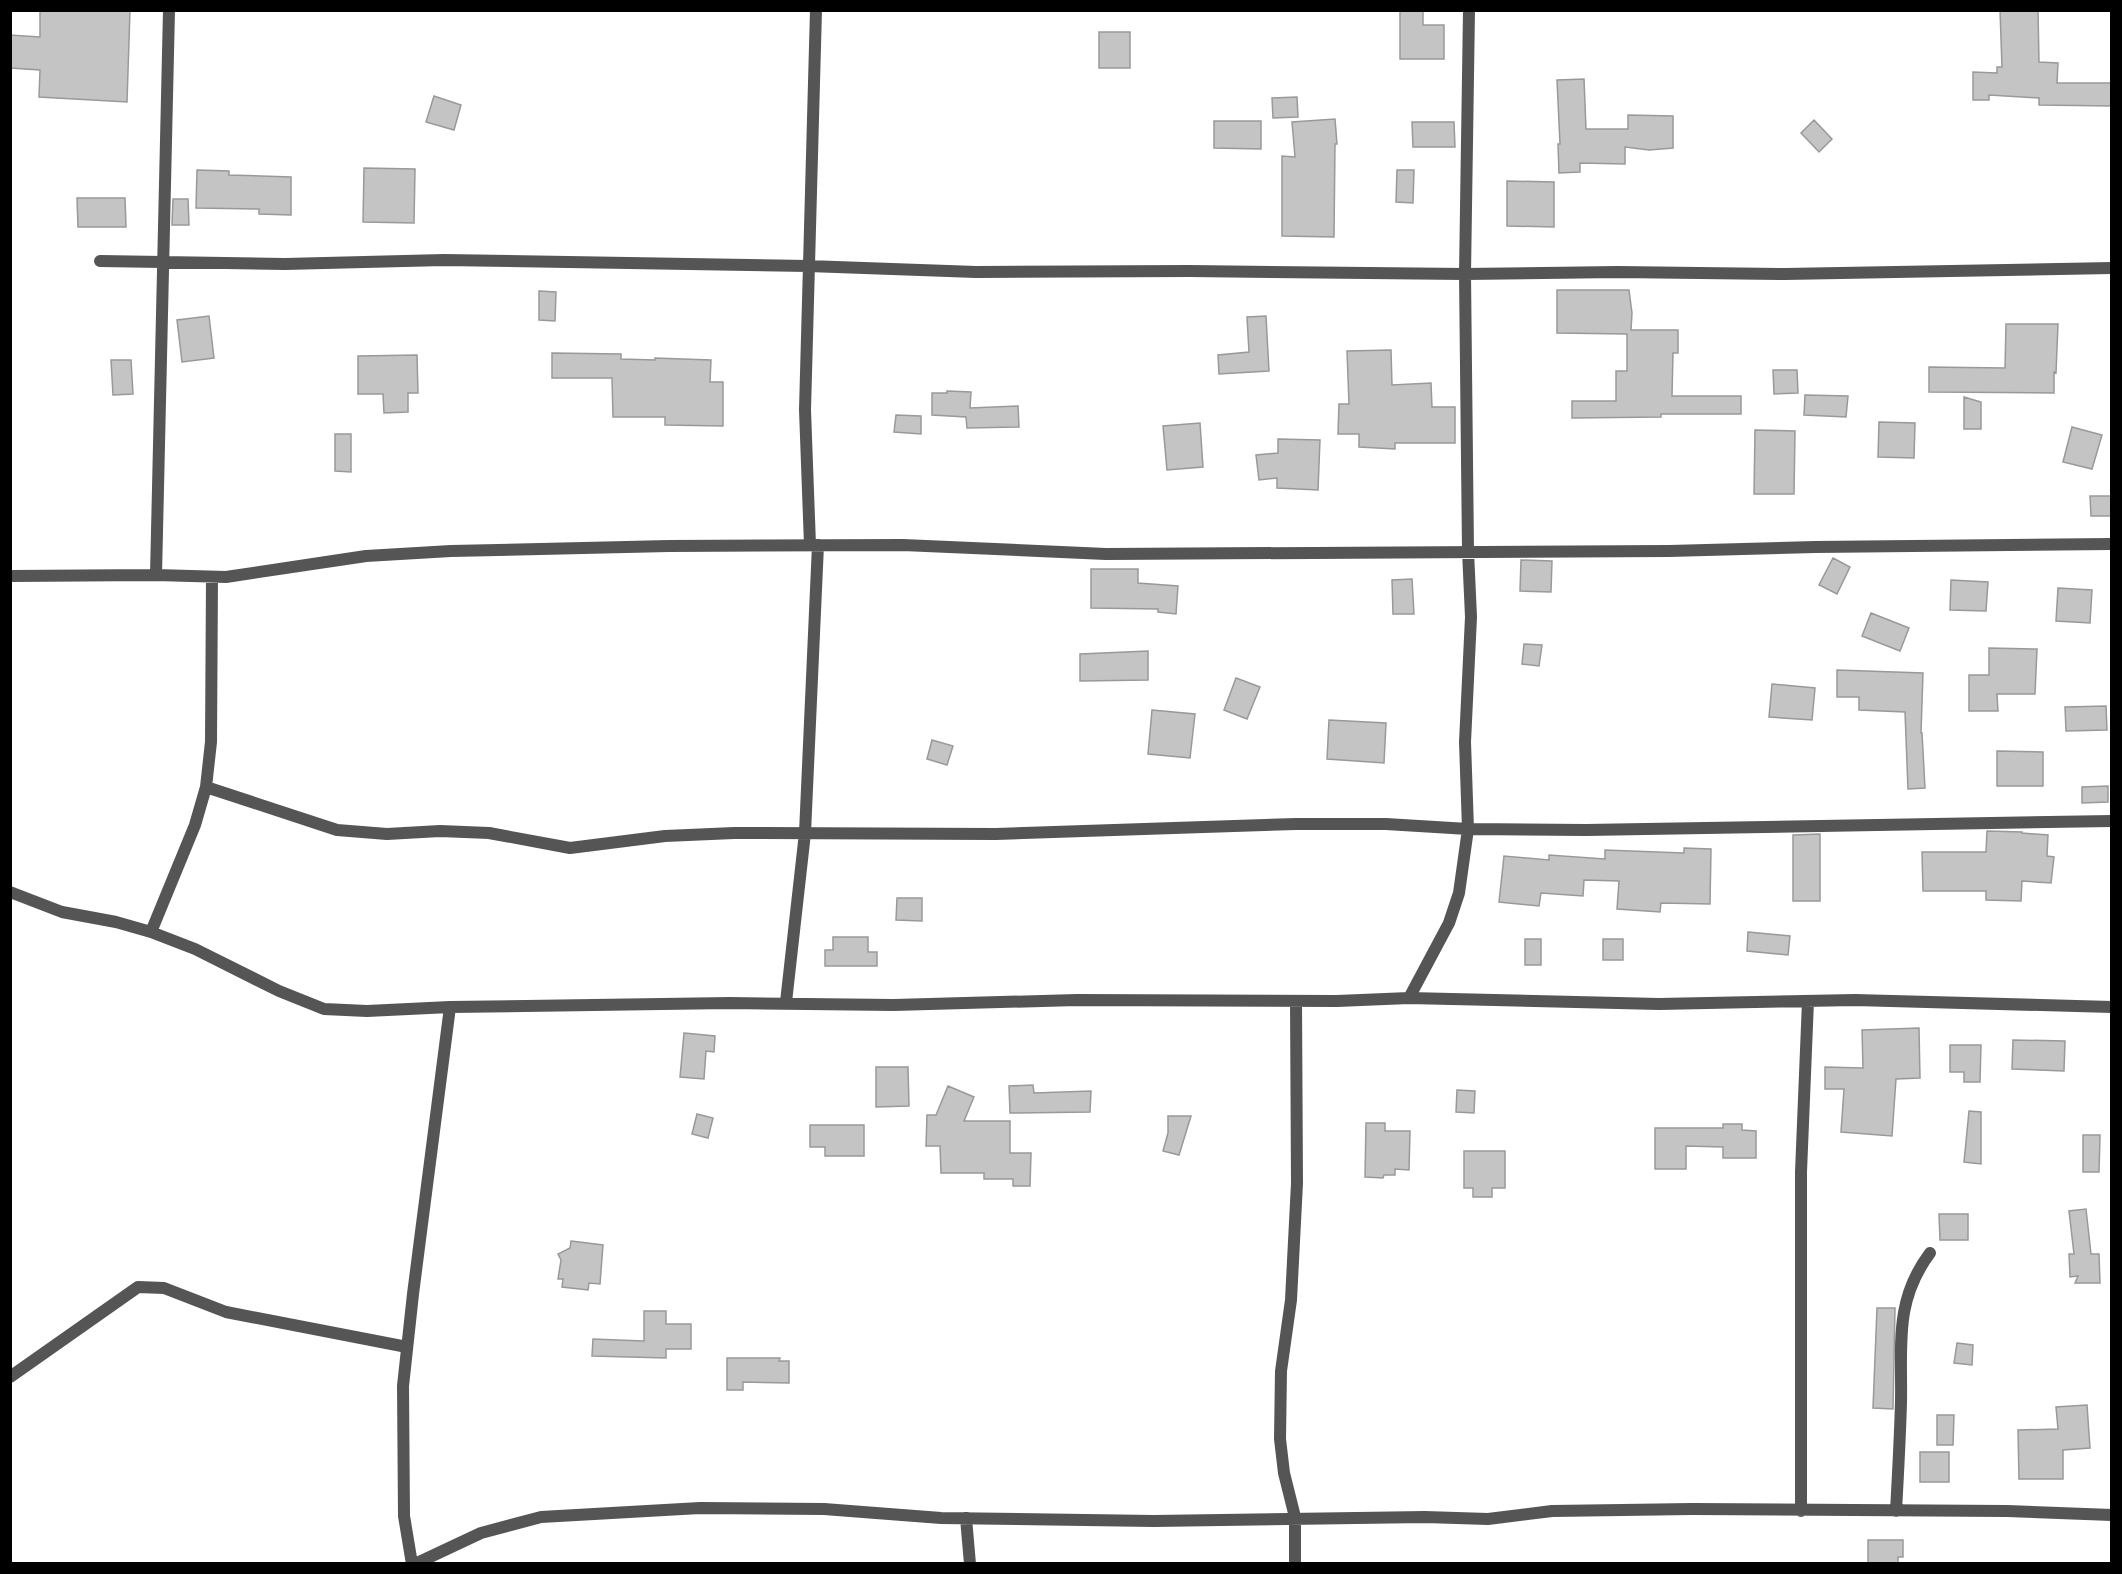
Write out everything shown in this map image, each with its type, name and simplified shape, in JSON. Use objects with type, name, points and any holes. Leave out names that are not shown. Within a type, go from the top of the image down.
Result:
[{"type":"street","points":[[156,575],[169,10]]},
{"type":"street","points":[[786,1002],[805,833],[814,545],[805,410],[816,10]]},
{"type":"street","points":[[1409,998],[1449,923],[1459,893],[1468,829],[1465,742],[1471,617],[1468,551],[1465,274],[1469,10]]},
{"type":"street","points":[[100,261],[276,264],[444,260],[808,266],[976,272],[1189,271],[1465,274],[1618,272],[1785,274],[2112,268]]},
{"type":"street","points":[[10,576],[226,577],[366,556],[450,551],[669,546],[903,545],[1106,554],[1669,551],[2112,544]]},
{"type":"street","points":[[151,932],[195,825],[206,787],[211,742],[212,577]]},
{"type":"street","points":[[206,787],[337,830],[387,834],[440,831],[489,833],[570,848],[665,836],[734,832],[996,834],[1296,824],[1386,824],[1468,829],[1586,830],[2112,821]]},
{"type":"street","points":[[10,892],[62,912],[116,922],[151,932],[195,949],[279,991],[324,1009],[367,1011],[450,1007],[786,1002],[894,1005],[1077,1000],[1296,1001],[1409,998],[1659,1004],[1867,1001],[2112,1007]]},
{"type":"street","points":[[1295,1563],[1295,1517],[1284,1473],[1280,1439],[1281,1371],[1291,1300],[1297,1183],[1296,1001]]},
{"type":"street","points":[[1801,1511],[1801,1172],[1808,1001]]},
{"type":"street","points":[[450,1007],[403,1386],[404,1516],[413,1563],[481,1533],[541,1517],[700,1508],[824,1509],[966,1518],[1154,1521],[1425,1516],[1488,1519],[1552,1511],[1692,1509],[2007,1511],[2112,1515]]},
{"type":"street","points":[[1896,1511],[1901,1402],[1900,1326],[1918,1269],[1930,1252]]},
{"type":"street","points":[[10,1377],[138,1287],[149,1286],[164,1288],[226,1311],[407,1347]]},
{"type":"street","points":[[966,1518],[970,1563]]},
{"type":"building","points":[[40,10],[130,10],[127,102],[39,97],[40,70],[10,68],[10,35],[40,37]]},
{"type":"building","points":[[1400,10],[1423,10],[1423,25],[1444,25],[1444,59],[1400,59]]},
{"type":"building","points":[[2000,10],[2038,10],[2039,62],[2058,63],[2057,83],[2112,83],[2112,106],[2039,105],[2039,98],[1989,95],[1989,100],[1973,100],[1973,72],[1997,73],[1997,67],[2002,67]]},
{"type":"building","points":[[1099,32],[1130,32],[1130,68],[1099,68]]},
{"type":"building","points":[[1584,79],[1586,129],[1628,129],[1628,115],[1673,116],[1673,148],[1649,150],[1625,147],[1625,164],[1580,163],[1580,172],[1559,173],[1557,80]]},
{"type":"building","points":[[434,96],[461,105],[454,130],[426,122]]},
{"type":"building","points":[[1297,97],[1298,117],[1273,118],[1272,98]]},
{"type":"building","points":[[1335,119],[1337,144],[1335,144],[1334,237],[1282,236],[1282,156],[1295,157],[1292,122]]},
{"type":"building","points":[[1814,120],[1832,139],[1819,152],[1801,133]]},
{"type":"building","points":[[1214,121],[1261,121],[1261,149],[1214,148]]},
{"type":"building","points":[[1412,122],[1454,122],[1455,147],[1413,147]]},
{"type":"building","points":[[364,168],[415,169],[414,223],[363,222]]},
{"type":"building","points":[[197,170],[229,171],[229,175],[291,177],[291,215],[259,214],[259,209],[196,208]]},
{"type":"building","points":[[1397,170],[1414,170],[1413,203],[1396,202]]},
{"type":"building","points":[[1507,181],[1554,182],[1554,227],[1507,226]]},
{"type":"building","points":[[77,198],[125,198],[126,227],[78,227]]},
{"type":"building","points":[[173,199],[188,199],[189,225],[172,225]]},
{"type":"building","points":[[1557,290],[1629,290],[1632,313],[1631,330],[1678,330],[1678,353],[1673,353],[1672,396],[1741,396],[1741,414],[1661,414],[1661,417],[1572,418],[1572,401],[1616,401],[1616,371],[1627,371],[1627,334],[1557,333]]},
{"type":"building","points":[[539,291],[556,292],[555,321],[539,320]]},
{"type":"building","points":[[209,316],[214,358],[182,362],[177,320]]},
{"type":"building","points":[[1266,316],[1269,371],[1219,374],[1218,355],[1249,352],[1247,317]]},
{"type":"building","points":[[2006,324],[2058,324],[2054,393],[1929,392],[1929,367],[2005,368]]},
{"type":"building","points":[[1391,350],[1392,385],[1431,383],[1432,407],[1455,407],[1455,443],[1395,443],[1395,449],[1359,447],[1359,434],[1338,434],[1339,404],[1349,404],[1347,351]]},
{"type":"building","points":[[552,353],[621,354],[621,359],[711,360],[710,382],[723,382],[723,426],[665,425],[665,417],[613,417],[612,378],[552,378]]},
{"type":"building","points":[[417,355],[418,393],[408,393],[408,412],[384,413],[383,394],[358,394],[358,356]]},
{"type":"building","points":[[111,360],[131,360],[133,394],[113,395]]},
{"type":"building","points":[[1773,370],[1797,370],[1798,393],[1774,394]]},
{"type":"building","points":[[947,391],[971,392],[970,408],[1018,406],[1019,427],[967,428],[966,417],[932,415],[932,393],[947,393]]},
{"type":"building","points":[[1805,395],[1848,396],[1846,417],[1804,415]]},
{"type":"building","points":[[1964,397],[1981,402],[1981,429],[1964,429]]},
{"type":"building","points":[[896,415],[921,416],[921,434],[894,432]]},
{"type":"building","points":[[1879,422],[1915,423],[1914,458],[1878,457]]},
{"type":"building","points":[[1200,423],[1203,467],[1167,470],[1163,426]]},
{"type":"building","points":[[2072,427],[2102,435],[2092,469],[2063,462]]},
{"type":"building","points":[[1755,430],[1795,431],[1794,494],[1754,494]]},
{"type":"building","points":[[335,434],[351,434],[351,472],[335,471]]},
{"type":"building","points":[[1278,439],[1320,440],[1318,490],[1277,488],[1277,478],[1259,480],[1256,455],[1278,453]]},
{"type":"building","points":[[2090,496],[2112,496],[2112,516],[2091,516]]},
{"type":"building","points":[[1833,558],[1850,567],[1837,594],[1819,585]]},
{"type":"building","points":[[1521,560],[1552,561],[1551,592],[1520,591]]},
{"type":"building","points":[[1091,569],[1138,569],[1138,583],[1178,586],[1176,614],[1158,612],[1158,609],[1091,608]]},
{"type":"building","points":[[1412,579],[1414,614],[1393,614],[1392,580]]},
{"type":"building","points":[[1951,580],[1988,582],[1986,611],[1950,610]]},
{"type":"building","points":[[2058,588],[2092,590],[2090,623],[2056,621]]},
{"type":"building","points":[[1871,613],[1909,628],[1900,651],[1862,636]]},
{"type":"building","points":[[1524,644],[1542,645],[1539,666],[1522,664]]},
{"type":"building","points":[[1989,648],[2037,649],[2035,694],[1997,694],[1998,711],[1969,711],[1969,675],[1989,675]]},
{"type":"building","points":[[1148,651],[1148,680],[1080,681],[1080,654]]},
{"type":"building","points":[[1837,670],[1923,673],[1921,733],[1925,788],[1908,789],[1905,712],[1859,710],[1859,697],[1837,697]]},
{"type":"building","points":[[1236,678],[1260,687],[1247,719],[1224,710]]},
{"type":"building","points":[[1772,684],[1815,688],[1812,720],[1769,717]]},
{"type":"building","points":[[2106,706],[2107,730],[2066,731],[2065,707]]},
{"type":"building","points":[[1152,710],[1195,714],[1190,758],[1148,754]]},
{"type":"building","points":[[1329,720],[1386,723],[1384,763],[1327,759]]},
{"type":"building","points":[[932,740],[953,746],[947,765],[927,759]]},
{"type":"building","points":[[1997,751],[2043,752],[2043,786],[1997,786]]},
{"type":"building","points":[[2108,786],[2108,802],[2082,803],[2082,787]]},
{"type":"building","points":[[1987,831],[2048,835],[2047,856],[2054,857],[2051,883],[2022,881],[2021,901],[1986,900],[1986,891],[1923,891],[1922,852],[1986,852]]},
{"type":"building","points":[[1820,834],[1820,901],[1793,901],[1793,835]]},
{"type":"building","points":[[1684,848],[1711,849],[1710,904],[1661,903],[1660,912],[1617,909],[1619,881],[1584,880],[1583,896],[1541,893],[1539,906],[1499,902],[1504,856],[1549,860],[1549,855],[1605,859],[1605,850],[1684,853]]},
{"type":"building","points":[[897,898],[922,898],[922,921],[896,920]]},
{"type":"building","points":[[1748,932],[1790,936],[1788,955],[1747,951]]},
{"type":"building","points":[[833,937],[868,937],[868,952],[877,952],[877,966],[825,966],[825,950],[833,950]]},
{"type":"building","points":[[1525,939],[1541,939],[1541,965],[1525,965]]},
{"type":"building","points":[[1603,939],[1623,939],[1623,960],[1603,960]]},
{"type":"building","points":[[1919,1028],[1920,1078],[1896,1079],[1892,1136],[1841,1132],[1844,1089],[1825,1089],[1825,1067],[1863,1068],[1862,1030]]},
{"type":"building","points":[[684,1033],[715,1036],[714,1052],[706,1051],[704,1079],[680,1077]]},
{"type":"building","points":[[2013,1040],[2065,1041],[2064,1071],[2012,1069]]},
{"type":"building","points":[[1950,1045],[1981,1045],[1980,1082],[1964,1082],[1964,1072],[1950,1072]]},
{"type":"building","points":[[876,1067],[908,1067],[909,1106],[876,1107]]},
{"type":"building","points":[[1033,1085],[1034,1093],[1091,1091],[1090,1112],[1010,1113],[1009,1086]]},
{"type":"building","points":[[948,1086],[974,1097],[964,1121],[1010,1121],[1010,1153],[1031,1153],[1030,1186],[1013,1186],[1013,1179],[984,1179],[984,1173],[941,1173],[940,1146],[926,1146],[927,1115],[936,1115]]},
{"type":"building","points":[[1457,1090],[1475,1091],[1474,1113],[1456,1112]]},
{"type":"building","points":[[1969,1111],[1981,1112],[1981,1164],[1964,1162]]},
{"type":"building","points":[[697,1114],[713,1118],[708,1138],[692,1134]]},
{"type":"building","points":[[1168,1116],[1191,1116],[1179,1155],[1163,1151],[1168,1133]]},
{"type":"building","points":[[1366,1123],[1385,1123],[1385,1131],[1410,1131],[1409,1170],[1395,1169],[1395,1175],[1384,1175],[1383,1178],[1365,1177]]},
{"type":"building","points":[[1723,1124],[1742,1124],[1742,1130],[1756,1131],[1756,1158],[1723,1158],[1723,1147],[1686,1146],[1686,1169],[1655,1169],[1655,1128],[1723,1128]]},
{"type":"building","points":[[810,1125],[864,1125],[864,1156],[825,1156],[825,1147],[810,1147]]},
{"type":"building","points":[[2083,1135],[2100,1135],[2099,1172],[2083,1172]]},
{"type":"building","points":[[1464,1151],[1505,1151],[1505,1188],[1492,1188],[1492,1197],[1473,1197],[1473,1188],[1464,1188]]},
{"type":"building","points":[[2086,1209],[2091,1254],[2099,1254],[2100,1283],[2075,1283],[2078,1276],[2070,1277],[2069,1254],[2074,1254],[2069,1211]]},
{"type":"building","points":[[1939,1214],[1968,1214],[1968,1240],[1940,1240]]},
{"type":"building","points":[[571,1241],[603,1245],[600,1284],[589,1283],[588,1290],[562,1287],[563,1279],[558,1279],[561,1260],[558,1254],[570,1248]]},
{"type":"building","points":[[1877,1308],[1895,1308],[1893,1409],[1873,1408]]},
{"type":"building","points":[[644,1311],[666,1311],[666,1324],[691,1324],[691,1349],[666,1349],[666,1358],[592,1356],[593,1339],[644,1341]]},
{"type":"building","points":[[1957,1343],[1973,1345],[1972,1365],[1954,1363]]},
{"type":"building","points":[[727,1358],[780,1358],[779,1361],[789,1361],[789,1383],[743,1382],[743,1390],[727,1390]]},
{"type":"building","points":[[2087,1405],[2090,1448],[2063,1450],[2063,1479],[2019,1479],[2018,1430],[2058,1429],[2056,1407]]},
{"type":"building","points":[[1937,1415],[1954,1415],[1953,1445],[1937,1445]]},
{"type":"building","points":[[1920,1452],[1949,1452],[1949,1482],[1920,1482]]},
{"type":"building","points":[[1868,1540],[1903,1540],[1903,1557],[1898,1557],[1898,1563],[1868,1563]]}]
